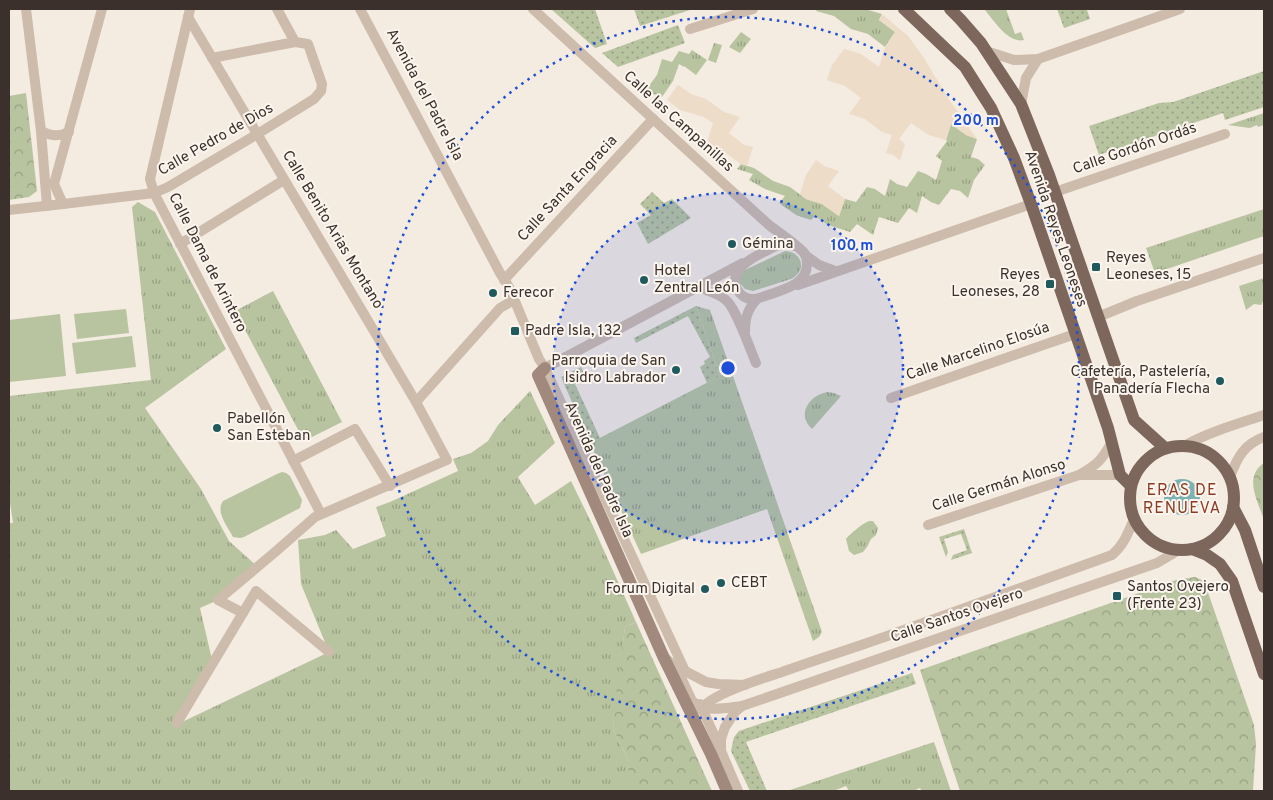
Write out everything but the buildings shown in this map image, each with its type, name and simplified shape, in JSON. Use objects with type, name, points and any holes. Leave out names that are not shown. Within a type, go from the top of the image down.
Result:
[{"type":"main road","name":"Avenida Reyes Leoneses","points":[[904,9],[965,67],[992,108],[1014,158],[1112,442],[1120,475]]},
{"type":"main road","name":"Avenida Reyes Leoneses","points":[[950,9],[966,25],[986,51],[1021,104],[1049,175],[1134,420],[1165,448]]},
{"type":"main road","name":"Avenida del Padre Isla","points":[[546,368],[538,375],[663,656],[716,753],[727,791]]},
{"type":"main road","points":[[1186,549],[1204,545],[1218,535],[1228,522],[1233,507],[1234,492],[1230,477],[1221,463],[1211,454],[1198,448],[1184,446],[1165,448],[1150,456],[1138,470],[1131,486],[1130,503],[1134,519],[1142,532],[1153,542],[1166,548],[1186,549],[1207,555],[1220,564],[1232,581],[1264,674]]},
{"type":"main road","points":[[1120,475],[1131,486]]},
{"type":"main road","points":[[1233,507],[1245,530],[1264,587]]},
{"type":"street","points":[[26,9],[48,206]]},
{"type":"street","points":[[63,204],[54,184],[102,9]]},
{"type":"street","points":[[212,58],[295,42],[277,9]]},
{"type":"street","name":"Avenida del Padre Isla","points":[[360,9],[504,280],[539,358],[546,368]]},
{"type":"street","name":"Calle las Campanillas","points":[[532,9],[769,225],[818,265],[835,272]]},
{"type":"street","points":[[690,29],[753,9]]},
{"type":"street","points":[[986,51],[1014,60],[1038,59],[1180,9]]},
{"type":"street","name":"Calle Benito Arias Montano","points":[[189,13],[212,58],[416,402],[447,460],[390,486]]},
{"type":"street","name":"Calle Dama de Arintero","points":[[189,13],[150,179],[154,193],[180,244],[321,514]]},
{"type":"street","name":"Calle Pedro de Dios","points":[[9,210],[154,193],[168,187],[258,134],[314,99],[322,91],[322,84],[308,44],[295,42]]},
{"type":"street","points":[[1021,104],[1026,78],[1038,59]]},
{"type":"street","name":"Calle Santa Engracia","points":[[504,280],[653,119]]},
{"type":"street","points":[[40,131],[54,136],[69,132]]},
{"type":"street","name":"Calle Gordón Ordás","points":[[1055,192],[1225,134]]},
{"type":"street","points":[[180,244],[284,180]]},
{"type":"street","points":[[752,258],[738,271],[735,283],[740,294],[745,298],[757,299],[1030,204]]},
{"type":"street","points":[[738,791],[712,747],[699,716],[702,707],[688,673],[546,368],[752,258],[782,244],[795,246]]},
{"type":"street","points":[[787,289],[805,275],[807,268],[805,255]]},
{"type":"street","points":[[1098,316],[1264,258]]},
{"type":"street","points":[[690,291],[706,290],[740,294]]},
{"type":"street","points":[[706,290],[719,295],[729,302],[756,363]]},
{"type":"street","points":[[746,337],[745,321],[747,312],[757,299]]},
{"type":"street","points":[[416,402],[500,308],[514,300]]},
{"type":"street","name":"Calle Marcelino Elosúa","points":[[891,398],[1075,334]]},
{"type":"street","points":[[1184,446],[1204,436],[1264,415]]},
{"type":"street","points":[[243,613],[218,600],[314,518],[390,486],[354,429],[293,461]]},
{"type":"street","points":[[1230,477],[1243,449],[1264,437]]},
{"type":"street","name":"Calle Germán Alonso","points":[[928,524],[1079,475],[1102,459],[1112,442]]},
{"type":"street","name":"Calle Germán Alonso","points":[[1079,475],[1120,475]]},
{"type":"street","name":"Calle Santos Ovejero","points":[[702,707],[709,701],[745,685],[1112,555],[1120,548],[1134,519]]},
{"type":"street","name":"Calle Santos Ovejero","points":[[702,707],[710,709],[742,706],[1157,563],[1186,549]]},
{"type":"street","points":[[177,724],[256,591],[329,652]]},
{"type":"street","points":[[663,656],[676,666],[692,701],[702,707]]},
{"type":"street","name":"Calle Santos Ovejero","points":[[688,673],[706,682],[745,685]]},
{"type":"street","points":[[716,753],[725,726],[742,706]]},
{"type":"green space","points":[[551,9],[595,9],[607,44],[595,48]]},
{"type":"green space","points":[[634,9],[693,9],[640,26]]},
{"type":"green space","points":[[818,9],[865,9],[882,14],[879,20],[895,32],[885,47],[868,34],[851,29],[834,16],[816,11]]},
{"type":"green space","points":[[984,9],[1006,9],[1015,34],[1021,32],[1024,40],[1018,40],[1007,35]]},
{"type":"green space","points":[[1057,9],[1087,10],[1090,19],[1064,28]]},
{"type":"green space","points":[[678,25],[685,43],[618,67],[602,53]]},
{"type":"green space","points":[[741,32],[751,39],[740,53],[729,47]]},
{"type":"green space","points":[[714,43],[722,45],[716,63],[708,60]]},
{"type":"green space","points":[[692,50],[707,60],[696,75],[679,64],[673,81],[662,97],[645,91],[657,75],[662,59],[672,62],[679,51],[689,54]]},
{"type":"green space","points":[[1264,71],[1264,107],[1225,120],[1223,113],[1099,155],[1089,126],[1159,103],[1173,102]]},
{"type":"green space","points":[[26,93],[37,191],[29,197],[9,200],[9,96]]},
{"type":"green space","points":[[1264,113],[1264,125],[1258,127],[1257,125],[1250,128],[1228,125]]},
{"type":"green space","points":[[951,124],[966,135],[977,139],[971,157],[978,159],[985,165],[974,180],[968,198],[960,191],[951,189],[939,205],[922,196],[917,213],[909,208],[898,223],[879,217],[873,235],[857,224],[850,232],[828,225],[815,216],[811,220],[796,215],[779,203],[785,196],[765,189],[749,180],[753,174],[737,169],[741,164],[754,168],[773,181],[790,187],[806,199],[822,204],[839,216],[845,199],[856,202],[867,187],[875,189],[885,196],[890,179],[897,184],[907,187],[918,171],[936,180],[942,161],[936,156],[947,141]]},
{"type":"green space","points":[[652,192],[664,203],[672,199],[691,218],[648,244],[637,223],[651,215],[640,204]]},
{"type":"green space","points":[[138,202],[155,212],[226,349],[145,408],[201,489],[229,541],[258,567],[218,600],[200,608],[213,664],[182,722],[329,652],[301,584],[298,540],[325,535],[336,530],[353,549],[386,536],[376,507],[458,471],[453,459],[471,453],[488,441],[498,425],[530,391],[555,443],[518,477],[535,505],[571,481],[636,622],[625,627],[613,729],[627,757],[633,791],[9,791],[9,523],[13,523],[9,496],[9,396],[151,380],[132,207]]},
{"type":"green space","points":[[1264,209],[1264,236],[1155,273],[1146,248]]},
{"type":"green space","points":[[785,251],[796,255],[801,262],[801,267],[796,276],[753,291],[745,289],[740,283],[740,277],[745,270]]},
{"type":"green space","points":[[1264,278],[1264,300],[1261,305],[1254,304],[1246,310],[1239,286]]},
{"type":"green space","points":[[273,291],[342,422],[304,441],[235,311]]},
{"type":"green space","points":[[696,306],[710,310],[822,632],[813,641],[767,509],[641,554],[590,443],[720,376]]},
{"type":"green space","points":[[696,306],[720,376],[707,383],[700,367],[710,357],[688,316],[636,343],[634,338]]},
{"type":"green space","points":[[126,309],[129,333],[77,339],[74,314]]},
{"type":"green space","points":[[60,314],[66,376],[9,382],[9,320]]},
{"type":"green space","points":[[132,336],[136,367],[76,374],[72,343]]},
{"type":"green space","points":[[581,367],[587,378],[575,384],[600,438],[590,443],[561,377]]},
{"type":"green space","points":[[827,392],[841,396],[812,429],[805,417],[807,406],[815,397]]},
{"type":"green space","points":[[1264,463],[1264,520],[1253,482],[1254,475]]},
{"type":"green space","points":[[282,472],[290,476],[302,500],[300,508],[244,537],[233,537],[221,515],[220,510],[223,501]]},
{"type":"green space","points":[[873,521],[878,528],[876,535],[871,539],[863,552],[854,555],[849,551],[846,539],[854,531]]},
{"type":"green space","points":[[964,529],[972,553],[951,560],[953,555],[967,550],[961,534],[944,539],[948,552],[946,557],[939,537]]},
{"type":"green space","points":[[1195,577],[1204,581],[1254,725],[1256,744],[1253,791],[960,791],[920,670],[1176,580]]},
{"type":"green space","points":[[636,622],[712,791],[633,791],[631,788],[627,757],[613,729],[625,627]]},
{"type":"green space","points":[[912,673],[916,684],[746,742],[767,791],[750,791],[731,751],[734,737],[739,731]]},
{"type":"green space","points":[[934,742],[951,791],[922,791],[920,788],[913,791],[849,791],[846,786],[833,791],[787,791]]},
{"type":"green space","points":[[1024,779],[1050,791],[1018,791]]},
{"type":"shaded area","points":[[882,14],[908,36],[977,139],[966,135],[951,124],[946,140],[929,135],[911,123],[899,139],[905,144],[900,160],[886,153],[892,135],[882,132],[865,119],[849,114],[861,98],[845,86],[827,80],[832,65],[844,49],[861,54],[879,67],[885,47],[895,32],[879,20]]},
{"type":"shaded area","points":[[678,85],[691,94],[706,99],[724,112],[740,117],[729,133],[744,145],[753,147],[747,166],[723,151],[706,146],[713,123],[704,117],[680,110],[667,100]]},
{"type":"shaded area","points":[[816,160],[824,166],[839,171],[828,186],[845,199],[839,216],[822,204],[806,199],[800,194],[806,175]]},
{"type":"water","points":[[1182,479],[1189,480],[1195,484],[1199,490],[1199,504],[1195,510],[1189,514],[1182,515],[1175,514],[1169,510],[1165,504],[1164,497],[1165,490],[1169,484],[1175,480]]},
{"type":"place","name":"Gémina","points":[[732,244]]},
{"type":"place","name":"Reyes Leoneses, 15","points":[[1096,267]]},
{"type":"place","name":"Hotel Zentral León","points":[[644,280]]},
{"type":"place","name":"Reyes Leoneses, 28","points":[[1050,284]]},
{"type":"place","name":"Ferecor","points":[[493,293]]},
{"type":"place","name":"Padre Isla, 132","points":[[515,331]]},
{"type":"place","name":"Parroquia de San Isidro Labrador","points":[[676,370]]},
{"type":"place","name":"Cafetería, Pastelería, Panadería Flecha","points":[[1220,381]]},
{"type":"place","name":"Pabellón San Esteban","points":[[217,428]]},
{"type":"place","name":"CEBT","points":[[721,583]]},
{"type":"place","name":"Forum Digital","points":[[705,589]]},
{"type":"place","name":"Santos Ovejero (Frente 23)","points":[[1117,596]]},
{"type":"district","name":"ERAS DE RENUEVA","points":[[1182,500]]}]
